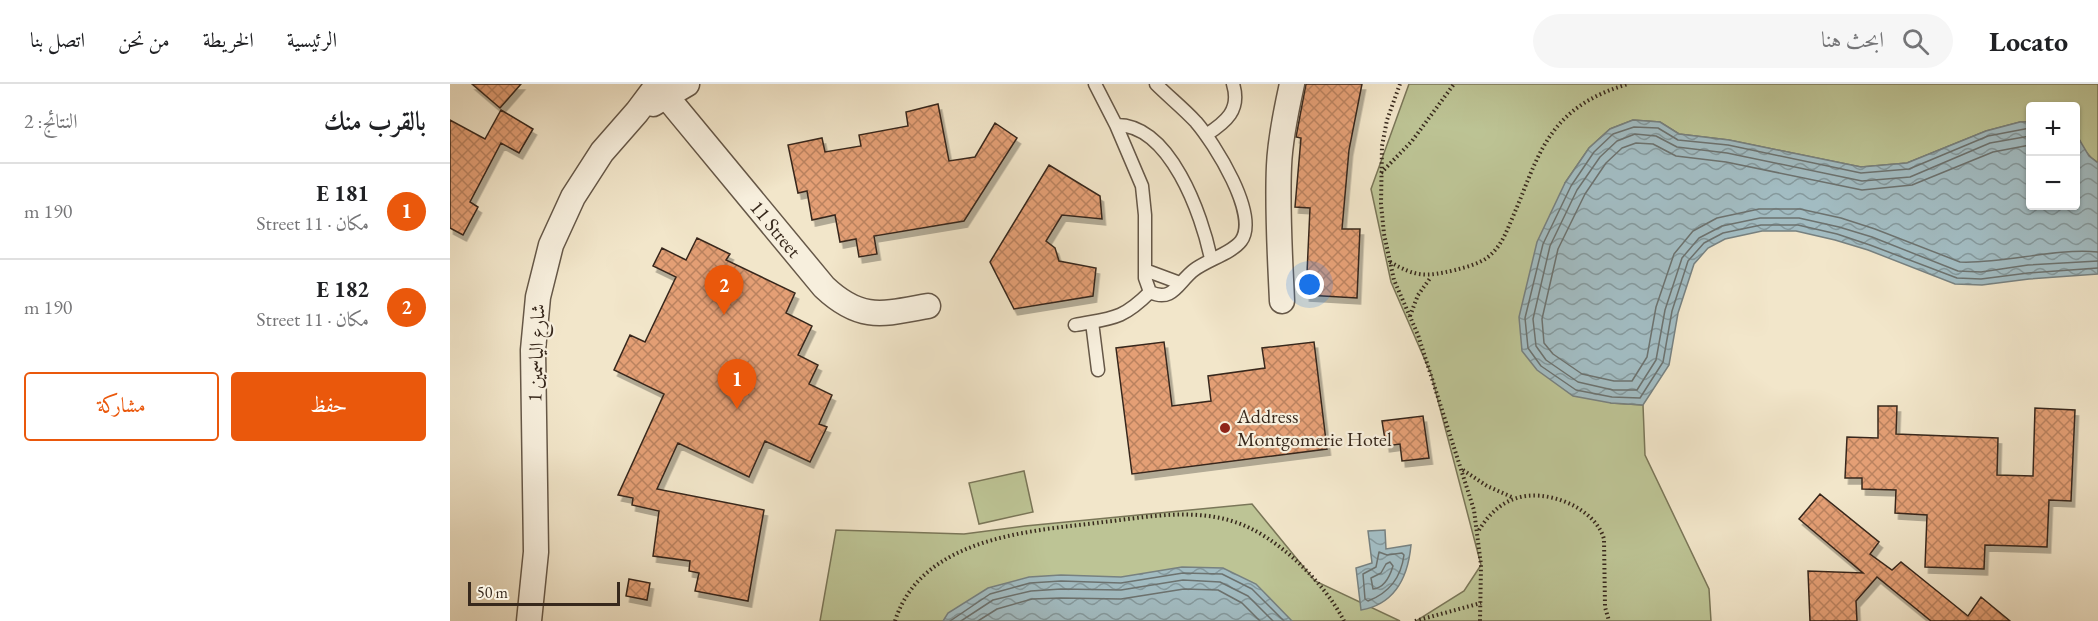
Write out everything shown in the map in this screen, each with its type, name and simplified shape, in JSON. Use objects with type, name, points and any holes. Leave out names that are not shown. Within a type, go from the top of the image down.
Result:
[{"type":"street","points":[[659,87],[687,84]]},
{"type":"street","points":[[1282,301],[1278,209],[1279,164],[1292,84]]},
{"type":"street","name":"شارع الياسمين 1","points":[[530,621],[536,552],[533,350],[538,297],[551,245],[573,197],[602,152],[659,87]]},
{"type":"street","name":"11 Street","points":[[659,87],[838,301],[856,310],[875,314],[928,306]]},
{"type":"lane","points":[[1095,84],[1116,125],[1142,186],[1146,286],[1150,292],[1158,296],[1167,295],[1210,259],[1232,249],[1240,242],[1245,232],[1246,222],[1228,172],[1206,135],[1156,84]]},
{"type":"lane","points":[[1206,135],[1224,124],[1231,114],[1235,103],[1233,84]]},
{"type":"lane","points":[[1116,125],[1138,128],[1163,152],[1177,171],[1199,213],[1210,259]]},
{"type":"lane","points":[[1144,270],[1180,283]]},
{"type":"lane","points":[[1074,325],[1121,315],[1129,311],[1150,292]]},
{"type":"lane","points":[[1092,322],[1098,370]]},
{"type":"path","points":[[1400,84],[1387,120],[1382,146],[1384,234],[1388,261],[1425,355],[1469,489],[1478,530],[1481,565],[1480,621]]},
{"type":"path","points":[[1381,173],[1412,141],[1454,84]]},
{"type":"path","points":[[1388,261],[1409,271],[1431,276],[1476,264],[1496,250],[1508,229],[1540,154],[1552,132],[1569,114],[1588,100],[1629,84]]},
{"type":"path","points":[[1410,316],[1418,295],[1431,276]]},
{"type":"path","points":[[1462,470],[1487,486],[1515,498]]},
{"type":"path","points":[[1478,530],[1494,511],[1515,498],[1535,496],[1554,498],[1573,505],[1596,522],[1604,539],[1605,607],[1609,621]]},
{"type":"path","points":[[895,621],[905,599],[930,571],[946,560],[980,544],[1015,533],[1164,514],[1214,516],[1236,522],[1256,532],[1275,545],[1317,582],[1336,605],[1344,621]]},
{"type":"path","points":[[1415,621],[1481,603]]},
{"type":"green space","points":[[1409,84],[2098,84],[2098,163],[2081,145],[2080,102],[2026,102],[2026,122],[1986,131],[1907,163],[1861,167],[1729,140],[1679,134],[1660,122],[1633,120],[1610,129],[1589,148],[1565,183],[1611,403],[1643,405],[1645,455],[1709,589],[1711,621],[1416,621],[1464,591],[1481,565],[1431,374],[1391,282],[1371,189]]},
{"type":"green space","points":[[1024,471],[1033,512],[979,524],[969,483]]},
{"type":"green space","points":[[1252,504],[1315,581],[1400,621],[820,621],[836,530],[964,534]]},
{"type":"water","points":[[1633,120],[1660,122],[1679,134],[1729,140],[1861,167],[1907,163],[1986,131],[2026,122],[2026,210],[2080,210],[2080,141],[2089,156],[2098,163],[2098,274],[1982,285],[1955,284],[1868,250],[1796,231],[1762,231],[1725,239],[1708,248],[1694,264],[1678,313],[1669,365],[1643,405],[1611,403],[1573,396],[1537,370],[1522,351],[1519,317],[1537,242],[1565,183],[1589,148],[1610,129]]},
{"type":"water","points":[[1385,530],[1386,549],[1411,545],[1407,568],[1398,587],[1391,595],[1373,607],[1361,610],[1356,568],[1372,563],[1368,531]]},
{"type":"water","points":[[1182,567],[1223,568],[1256,584],[1292,621],[943,621],[948,613],[988,588],[1029,577],[1061,575],[1121,577]]},
{"type":"building","points":[[472,84],[521,84],[500,108]]},
{"type":"building","points":[[1306,84],[1362,84],[1349,150],[1342,229],[1360,229],[1357,298],[1306,295],[1310,208],[1295,207],[1301,138],[1296,137]]},
{"type":"building","points":[[938,104],[949,161],[975,157],[995,123],[1017,138],[964,221],[874,236],[877,254],[859,257],[856,239],[840,242],[835,215],[812,220],[807,191],[798,193],[788,145],[822,138],[825,152],[861,146],[859,135],[908,126],[906,112]]},
{"type":"building","points":[[501,110],[533,129],[519,153],[501,143],[470,202],[478,207],[463,235],[450,228],[450,120],[485,139]]},
{"type":"building","points":[[1049,165],[1100,196],[1102,219],[1062,215],[1046,241],[1055,248],[1059,261],[1096,268],[1093,296],[1014,309],[990,262]]},
{"type":"building","points":[[697,238],[730,254],[726,260],[795,293],[786,313],[812,326],[798,355],[818,365],[809,384],[832,395],[819,424],[827,427],[810,462],[765,441],[749,477],[678,443],[657,489],[764,510],[748,601],[695,591],[699,573],[689,571],[690,561],[653,556],[659,511],[632,505],[633,498],[618,495],[664,394],[614,370],[630,335],[645,342],[676,277],[653,266],[662,248],[686,260]]},
{"type":"building","name":"Address Montgomerie Hotel","points":[[1164,342],[1172,406],[1211,401],[1208,376],[1265,368],[1262,348],[1314,342],[1327,449],[1132,474],[1116,348]]},
{"type":"building","points":[[1878,406],[1897,406],[1896,434],[1998,438],[1997,475],[2033,476],[2035,408],[2075,410],[2071,501],[2049,500],[2047,547],[1985,545],[1984,569],[1925,567],[1927,515],[1895,513],[1896,490],[1862,489],[1862,478],[1845,478],[1847,437],[1878,438]]},
{"type":"building","points":[[1423,416],[1429,458],[1402,461],[1400,444],[1386,446],[1382,421]]},
{"type":"building","points":[[1820,494],[1879,542],[1870,554],[1892,570],[1901,562],[1968,616],[1981,597],[2010,621],[1931,621],[1877,577],[1856,601],[1857,621],[1810,621],[1808,571],[1863,573],[1799,519]]},
{"type":"building","points":[[629,579],[650,583],[647,600],[626,596]]},
{"type":"place","name":"E 182","points":[[724,315]]},
{"type":"place","name":"E 181","points":[[737,409]]},
{"type":"place","name":"Address Montgomerie Hotel","points":[[1225,428]]}]
